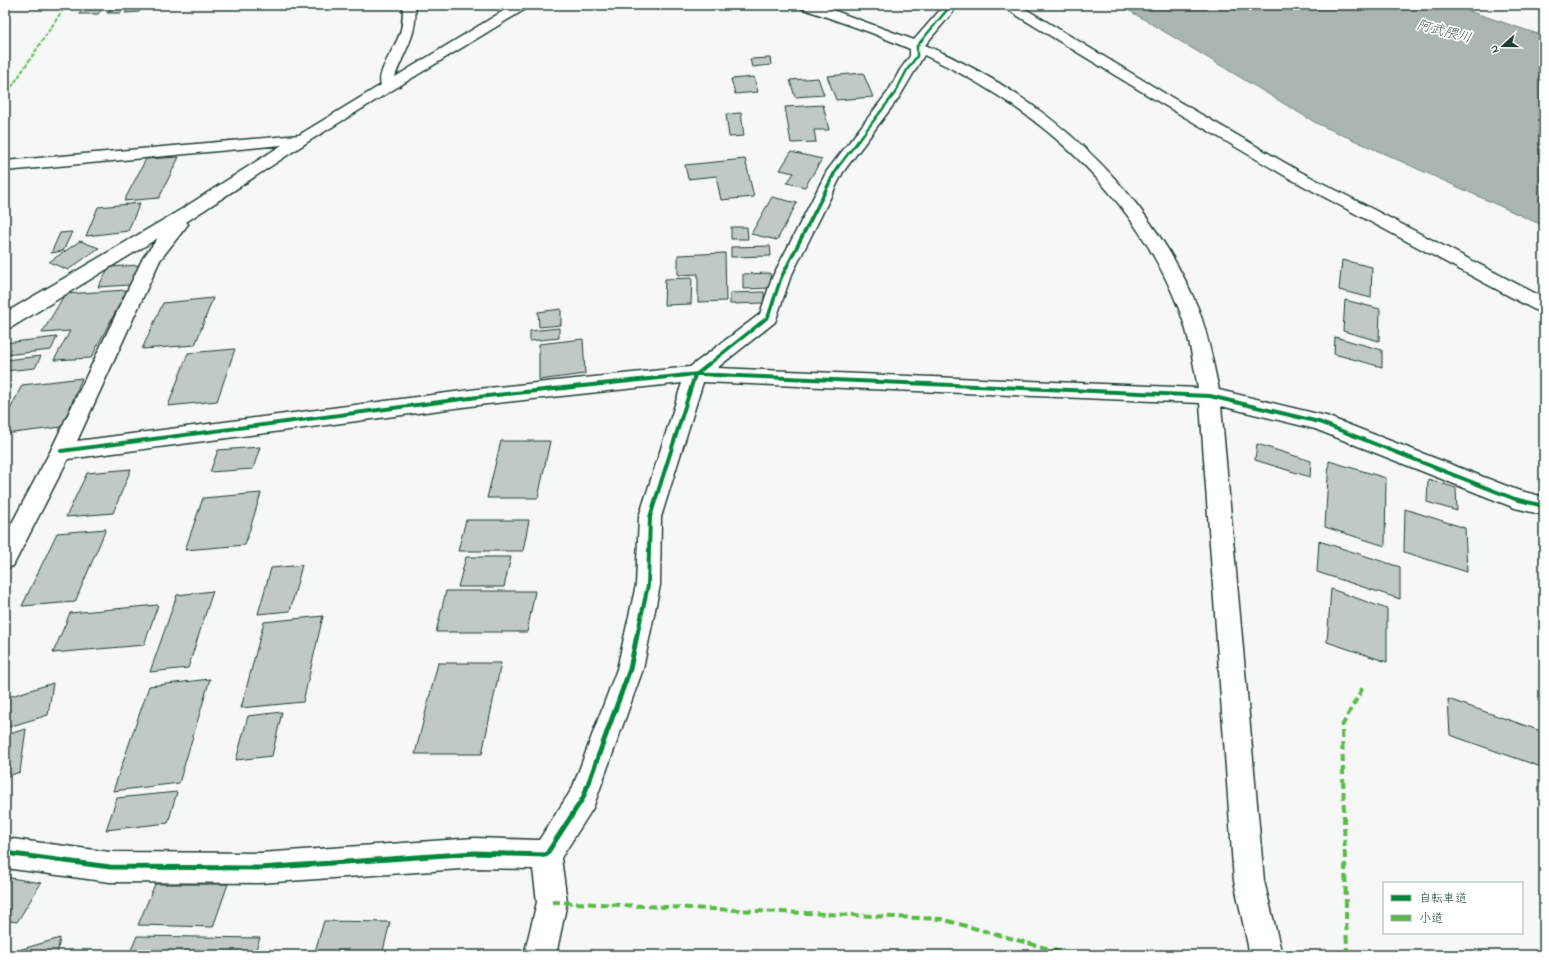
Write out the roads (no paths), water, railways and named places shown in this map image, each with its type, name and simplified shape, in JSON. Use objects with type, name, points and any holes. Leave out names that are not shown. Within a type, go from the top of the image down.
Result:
[{"type":"street","points":[[389,86],[387,81],[388,75],[406,34],[410,17],[409,5]]},
{"type":"street","points":[[5,322],[188,213],[304,138],[522,5]]},
{"type":"street","points":[[806,5],[856,22],[917,46],[990,83],[1037,115],[1069,142],[1109,182],[1128,204],[1165,259],[1188,308],[1196,332],[1210,396],[1249,881],[1266,955]]},
{"type":"street","points":[[540,955],[552,902],[546,855],[583,798],[630,668],[648,585],[650,517],[695,374],[768,318],[781,278],[835,172],[895,93],[907,70],[917,56],[917,46],[947,10],[949,5]]},
{"type":"street","points":[[1010,5],[1158,96],[1293,174],[1544,306]]},
{"type":"street","points":[[5,166],[304,138]]},
{"type":"street","points":[[5,559],[61,451],[152,258],[188,213]]},
{"type":"street","points":[[61,451],[478,398],[695,374],[1210,396],[1319,422],[1515,499],[1544,506]]},
{"type":"street","points":[[5,853],[110,867],[252,868],[475,853],[546,855]]},
{"type":"water","name":"阿武隈川","points":[[1120,5],[1451,5],[1544,36],[1544,226],[1316,123]]}]
